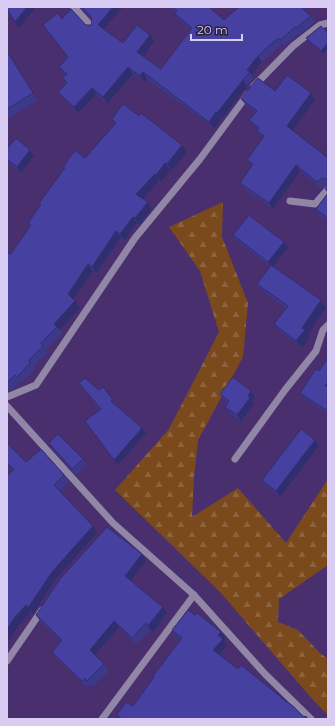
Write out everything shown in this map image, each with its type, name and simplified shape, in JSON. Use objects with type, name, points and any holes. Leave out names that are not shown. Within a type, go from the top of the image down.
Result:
[{"type":"street","points":[[74,7],[92,27]]},
{"type":"street","points":[[7,397],[36,385],[135,238],[200,160],[251,89],[293,46],[320,26],[328,23]]},
{"type":"street","points":[[290,201],[316,204],[328,189]]},
{"type":"street","points":[[235,459],[285,390],[316,351],[323,330],[328,325]]},
{"type":"street","points":[[7,406],[113,523],[194,595],[265,674],[311,719]]},
{"type":"street","points":[[108,529],[113,523]]},
{"type":"street","points":[[102,719],[194,595]]},
{"type":"street","points":[[7,661],[44,606]]},
{"type":"green space","points":[[223,202],[222,237],[248,303],[243,357],[198,440],[192,517],[238,488],[286,543],[328,479],[328,565],[279,599],[278,622],[298,630],[320,653],[328,659],[328,715],[313,700],[220,592],[115,490],[169,429],[219,332],[200,271],[169,227]]},
{"type":"building","points":[[7,7],[27,7],[15,22]]},
{"type":"building","points":[[82,7],[113,7],[98,25],[123,43],[137,25],[150,35],[137,52],[161,69],[192,28],[175,14],[177,11],[172,7],[209,7],[224,20],[239,7],[301,7],[311,16],[280,40],[278,38],[258,56],[247,70],[250,72],[209,122],[143,72],[140,76],[128,67],[103,97],[92,88],[74,107],[58,92],[67,83],[63,78],[67,74],[59,67],[68,57],[43,25],[57,13],[62,19],[71,9],[86,25],[91,25],[91,17]]},
{"type":"building","points":[[321,26],[328,33],[328,43],[321,51],[306,38]]},
{"type":"building","points":[[7,51],[33,93],[7,109]]},
{"type":"building","points":[[287,75],[311,93],[287,126],[328,158],[328,182],[327,179],[322,178],[317,182],[296,165],[269,203],[240,183],[253,164],[247,160],[264,136],[257,131],[259,128],[249,120],[257,111],[241,99],[258,78],[275,91]]},
{"type":"building","points":[[123,104],[139,116],[141,113],[182,145],[167,164],[165,163],[156,175],[155,174],[136,194],[148,202],[135,218],[133,217],[120,234],[116,231],[92,267],[88,264],[68,294],[75,301],[54,324],[57,327],[41,343],[43,346],[29,360],[30,363],[17,377],[15,375],[7,383],[7,251],[10,255],[31,225],[28,223],[41,204],[39,203],[65,168],[63,167],[75,150],[85,158],[116,123],[112,119]]},
{"type":"building","points":[[16,138],[30,150],[17,167],[7,159],[7,149]]},
{"type":"building","points":[[328,184],[328,191],[325,189]]},
{"type":"building","points":[[328,193],[328,218],[316,209]]},
{"type":"building","points":[[249,215],[284,242],[268,262],[233,235]]},
{"type":"building","points":[[271,265],[321,300],[302,328],[305,330],[296,341],[274,324],[288,306],[257,284]]},
{"type":"building","points":[[327,359],[328,382],[325,386],[328,387],[328,408],[326,410],[300,393],[316,369],[319,371]]},
{"type":"building","points":[[233,377],[251,391],[248,396],[250,398],[237,415],[225,407],[229,401],[220,394]]},
{"type":"building","points":[[85,378],[99,390],[103,387],[113,400],[111,401],[142,428],[114,460],[85,421],[101,409],[79,383]]},
{"type":"building","points":[[301,429],[315,440],[276,491],[262,480]]},
{"type":"building","points":[[58,434],[83,459],[72,469],[49,443]]},
{"type":"building","points":[[7,443],[26,462],[41,449],[64,475],[54,485],[93,526],[52,572],[28,608],[26,605],[7,629],[7,476],[14,469],[7,463]]},
{"type":"building","points":[[107,527],[142,554],[125,576],[163,607],[148,626],[146,623],[132,638],[114,621],[90,650],[104,664],[87,681],[85,678],[82,681],[52,652],[62,640],[36,615],[60,579]]},
{"type":"building","points":[[188,610],[195,615],[197,613],[221,632],[218,635],[223,639],[213,650],[238,669],[241,665],[293,706],[303,716],[307,717],[306,719],[122,719],[117,715],[126,702],[133,706],[154,677],[153,676],[182,638],[172,630]]}]
